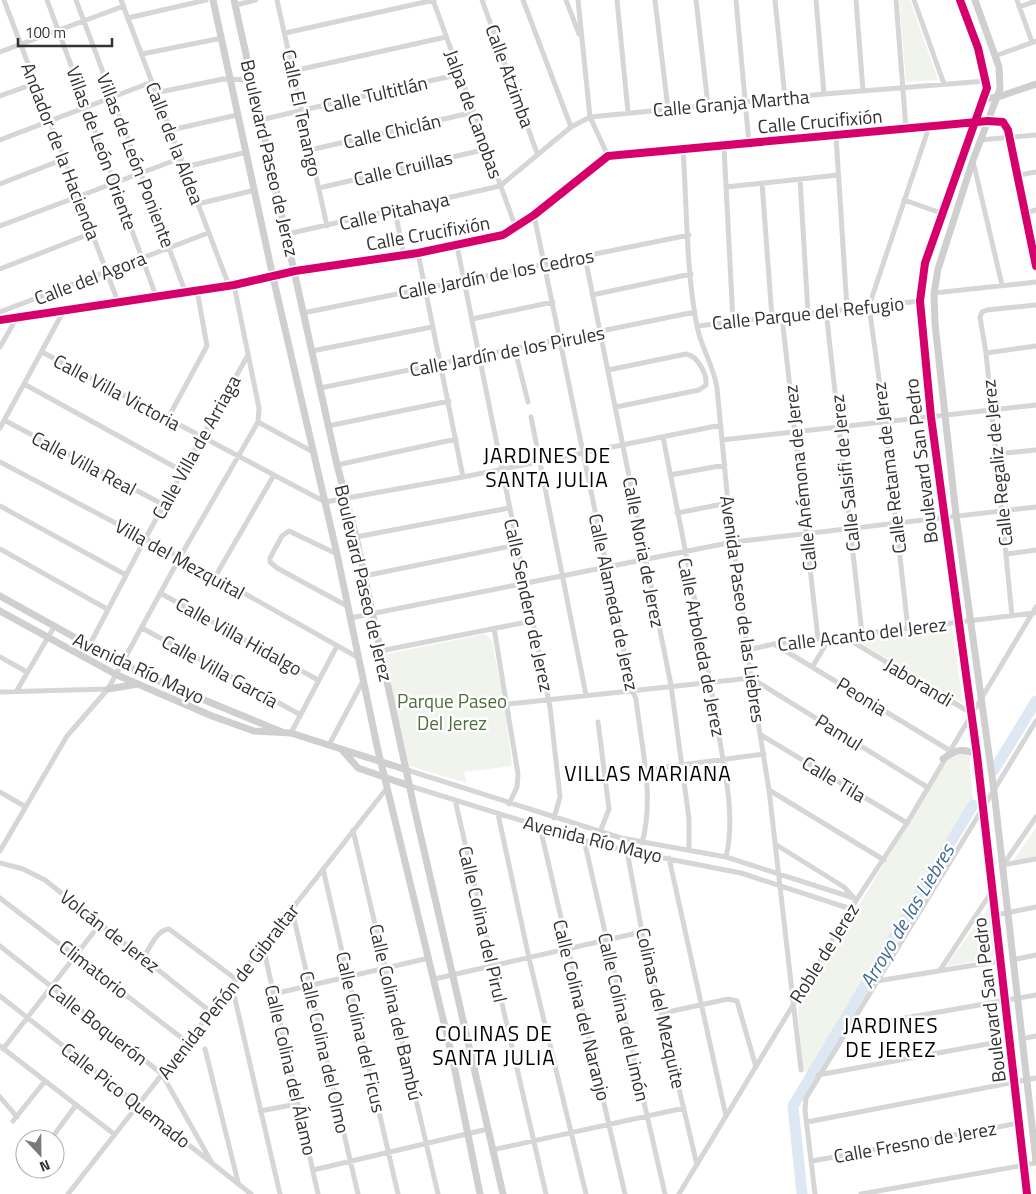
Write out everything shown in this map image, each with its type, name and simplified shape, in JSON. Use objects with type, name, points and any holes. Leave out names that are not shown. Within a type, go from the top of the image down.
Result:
[{"type":"street","name":"Andador de la Hacienda","points":[[4,0],[118,302]]},
{"type":"street","name":"Villas de León Oriente","points":[[47,0],[156,296]]},
{"type":"street","name":"Villas de León Poniente","points":[[76,0],[185,291]]},
{"type":"street","points":[[128,18],[206,0]]},
{"type":"street","name":"Boulevard Paseo de Jerez","points":[[213,0],[273,278],[337,554],[381,761],[434,979],[480,1194]]},
{"type":"street","points":[[235,2],[256,0]]},
{"type":"street","name":"Calle El Tenango","points":[[277,0],[327,226]]},
{"type":"street","points":[[285,33],[433,0]]},
{"type":"street","name":"Jalpa de Canobas","points":[[433,0],[516,228]]},
{"type":"street","name":"Calle Atzimba","points":[[482,0],[538,153]]},
{"type":"street","points":[[522,0],[571,127]]},
{"type":"street","points":[[566,0],[582,42]]},
{"type":"street","points":[[578,0],[590,117],[608,156]]},
{"type":"street","points":[[617,0],[628,112]]},
{"type":"street","points":[[656,0],[668,108]]},
{"type":"street","points":[[696,0],[708,105]]},
{"type":"street","points":[[736,0],[749,144]]},
{"type":"street","points":[[776,0],[785,98]]},
{"type":"street","points":[[816,0],[824,94]]},
{"type":"street","points":[[856,0],[863,91]]},
{"type":"street","points":[[896,0],[906,129]]},
{"type":"street","points":[[914,0],[944,84]]},
{"type":"street","points":[[960,0],[978,48],[986,81],[984,99],[974,122]]},
{"type":"street","name":"Boulevard San Pedro","points":[[975,0],[996,56],[1001,81],[998,97],[980,140],[944,248],[934,293],[937,351],[970,622],[992,771],[1016,999],[1034,1122],[1036,1162]]},
{"type":"street","points":[[996,56],[1034,42],[1016,0]]},
{"type":"street","points":[[1019,7],[1036,1]]},
{"type":"street","name":"Boulevard Paseo de Jerez","points":[[235,2],[260,120],[288,234],[328,426],[345,500],[356,536],[410,786],[503,1194]]},
{"type":"street","points":[[0,52],[123,3]]},
{"type":"street","name":"Calle de la Aldea","points":[[123,3],[208,233],[232,285],[259,408],[258,422]]},
{"type":"street","points":[[0,10],[7,8]]},
{"type":"street","points":[[293,72],[446,37]]},
{"type":"street","points":[[142,54],[222,38]]},
{"type":"street","name":"Calle Tultitlán","points":[[260,120],[460,74]]},
{"type":"street","points":[[156,92],[230,78],[252,80]]},
{"type":"street","name":"Calle Granja Martha","points":[[500,186],[571,127],[590,117],[668,108],[986,81]]},
{"type":"street","points":[[0,140],[152,82]]},
{"type":"street","points":[[0,96],[36,83]]},
{"type":"street","points":[[984,99],[998,97],[1036,84]]},
{"type":"street","name":"Calle Chiclán","points":[[310,150],[474,112]]},
{"type":"street","points":[[171,130],[237,115]]},
{"type":"street","points":[[988,121],[1002,122],[1006,125],[1019,175],[1036,266]]},
{"type":"street","name":"Calle Crucifixión","points":[[2,320],[16,320],[185,291],[232,285],[273,278],[295,271],[457,246],[503,235],[534,215],[608,156],[724,147],[988,121]]},
{"type":"street","name":"Boulevard San Pedro","points":[[974,122],[941,213],[926,263],[920,301],[931,417],[996,915],[1027,1194]]},
{"type":"street","points":[[869,306],[929,127]]},
{"type":"street","points":[[980,140],[1036,134]]},
{"type":"street","points":[[836,136],[847,308]]},
{"type":"street","points":[[724,147],[733,321]]},
{"type":"street","name":"Calle Cruillas","points":[[319,188],[487,149]]},
{"type":"street","name":"Avenida Paseo de las Liebres","points":[[683,150],[694,312],[700,341],[716,380],[728,502],[747,650],[769,790],[801,1070]]},
{"type":"street","points":[[184,167],[247,152]]},
{"type":"street","points":[[0,226],[181,158]]},
{"type":"street","points":[[0,184],[64,159]]},
{"type":"street","points":[[973,160],[1002,285]]},
{"type":"street","points":[[1019,175],[1036,172]]},
{"type":"street","points":[[726,186],[838,175]]},
{"type":"street","points":[[800,179],[808,313]]},
{"type":"street","points":[[762,183],[772,318]]},
{"type":"street","name":"Calle Pitahaya","points":[[288,234],[500,186]]},
{"type":"street","points":[[198,204],[255,190]]},
{"type":"street","points":[[904,200],[941,213]]},
{"type":"street","points":[[1026,213],[1036,210]]},
{"type":"street","points":[[395,211],[404,255]]},
{"type":"street","name":"Calle Alameda de Jerez","points":[[534,215],[546,265],[582,454],[632,690],[636,699],[648,817],[642,843]]},
{"type":"street","points":[[0,269],[92,233]]},
{"type":"street","name":"Calle del Agora","points":[[0,312],[208,233]]},
{"type":"street","name":"Calle Jardín de los Cedros","points":[[303,313],[688,235]]},
{"type":"street","name":"Calle Sendero de Jerez","points":[[457,246],[548,700],[560,797],[554,818]]},
{"type":"street","points":[[418,253],[463,477]]},
{"type":"street","name":"Calle Noria de Jerez","points":[[584,257],[671,685],[689,819],[689,850]]},
{"type":"street","points":[[592,295],[691,274]]},
{"type":"street","points":[[934,293],[1036,282]]},
{"type":"street","points":[[168,418],[207,346],[197,290]]},
{"type":"street","name":"Calle Parque del Refugio","points":[[697,326],[920,301]]},
{"type":"street","points":[[472,319],[553,302]]},
{"type":"street","name":"Calle Regaliz de Jerez","points":[[1012,616],[986,353],[980,317],[982,312],[1036,305]]},
{"type":"street","name":"Calle Retama de Jerez","points":[[869,306],[885,422],[908,630]]},
{"type":"street","name":"Calle Salsifi de Jerez","points":[[826,311],[862,634]]},
{"type":"street","points":[[0,312],[2,320]]},
{"type":"street","points":[[0,428],[63,312]]},
{"type":"street","name":"Calle Jardín de los Pirules","points":[[320,388],[515,350],[694,312]]},
{"type":"street","name":"Calle Anémona de Jerez","points":[[782,317],[818,639]]},
{"type":"street","points":[[0,347],[16,320]]},
{"type":"street","points":[[312,351],[432,326]]},
{"type":"street","points":[[986,353],[1036,346]]},
{"type":"street","points":[[515,350],[528,402]]},
{"type":"street","name":"Calle Villa Victoria","points":[[42,352],[325,502]]},
{"type":"street","name":"Calle Villa de Arriaga","points":[[89,646],[182,470],[248,354]]},
{"type":"street","points":[[608,370],[686,354],[694,356],[706,378],[706,385],[699,390],[616,407]]},
{"type":"street","points":[[24,384],[182,470]]},
{"type":"street","points":[[328,426],[449,401]]},
{"type":"street","points":[[722,440],[1036,405]]},
{"type":"street","points":[[531,417],[586,695]]},
{"type":"street","name":"Calle Villa Real","points":[[4,420],[164,506]]},
{"type":"street","points":[[0,851],[2,843],[26,807],[67,736],[108,689],[117,675],[236,456],[258,422],[313,452]]},
{"type":"street","points":[[325,502],[345,500],[502,470],[721,425]]},
{"type":"street","name":"Calle Arboleda de Jerez","points":[[663,437],[710,681],[722,760],[731,830],[726,857]]},
{"type":"street","points":[[337,465],[456,439]]},
{"type":"street","points":[[996,454],[1036,450]]},
{"type":"street","name":"Villa del Mezquital","points":[[0,462],[180,557],[359,658]]},
{"type":"street","points":[[670,475],[725,465]]},
{"type":"street","points":[[215,577],[274,475]]},
{"type":"street","points":[[677,513],[728,502]]},
{"type":"street","points":[[0,506],[126,574]]},
{"type":"street","points":[[350,618],[562,574],[733,542],[944,516],[1036,507]]},
{"type":"street","points":[[356,536],[509,508]]},
{"type":"street","points":[[337,554],[289,531],[282,536],[270,558],[270,562],[277,568],[347,606]]},
{"type":"street","points":[[364,576],[516,545]]},
{"type":"street","points":[[0,549],[107,609]]},
{"type":"street","points":[[1007,554],[1036,550]]},
{"type":"street","name":"Calle Villa Hidalgo","points":[[160,593],[318,680]]},
{"type":"street","name":"Avenida Río Mayo","points":[[0,596],[122,664],[282,732]]},
{"type":"street","name":"Roble de Jerez","points":[[679,1194],[851,909],[855,898],[884,860],[1036,607]]},
{"type":"street","name":"Avenida Río Mayo","points":[[0,611],[117,675],[238,726],[254,731],[291,733],[600,832],[642,843],[726,857],[855,898]]},
{"type":"street","name":"Calle Acanto del Jerez","points":[[747,650],[774,644],[908,630],[1034,613]]},
{"type":"street","points":[[380,651],[532,621]]},
{"type":"street","points":[[16,692],[54,627]]},
{"type":"street","name":"Calle Villa García","points":[[142,628],[299,714]]},
{"type":"street","points":[[494,628],[509,704],[518,774],[517,787],[509,804]]},
{"type":"street","name":"Jaborandi","points":[[842,636],[971,713]]},
{"type":"street","points":[[813,666],[830,637]]},
{"type":"street","name":"Peonia","points":[[774,644],[949,750]]},
{"type":"street","points":[[291,733],[299,714],[337,646]]},
{"type":"street","points":[[0,657],[27,672]]},
{"type":"street","points":[[509,704],[671,685],[751,678]]},
{"type":"street","name":"Pamul","points":[[751,678],[927,787]]},
{"type":"street","points":[[329,745],[364,680]]},
{"type":"street","points":[[0,692],[108,689],[138,684]]},
{"type":"street","points":[[815,1194],[806,1098],[818,1075],[982,806],[1036,721]]},
{"type":"street","points":[[598,722],[609,809],[600,832]]},
{"type":"street","name":"Calle Tila","points":[[761,736],[907,823]]},
{"type":"street","points":[[943,760],[953,752],[961,750],[967,750],[976,755]]},
{"type":"street","name":"Avenida Río Mayo","points":[[343,751],[358,768],[498,814],[627,851],[742,873],[779,887],[851,909]]},
{"type":"street","points":[[644,770],[764,754]]},
{"type":"street","name":"Avenida Peñón de Gibraltar","points":[[68,1194],[388,788]]},
{"type":"street","points":[[769,790],[884,860]]},
{"type":"street","points":[[0,792],[26,807]]},
{"type":"street","name":"Calle Colina del Pirul","points":[[455,800],[546,1194]]},
{"type":"street","points":[[498,814],[529,958],[586,1194]]},
{"type":"street","points":[[1002,865],[1036,817]]},
{"type":"street","name":"Calle Colina del Naranjo","points":[[540,827],[625,1194]]},
{"type":"street","name":"Calle Colina del Bambú","points":[[353,830],[438,1194]]},
{"type":"street","name":"Calle Colina del Limón","points":[[584,840],[664,1194]]},
{"type":"street","points":[[775,844],[844,887],[855,898]]},
{"type":"street","name":"Colinas del Mezquite","points":[[627,851],[642,932],[663,1013],[697,1165]]},
{"type":"street","points":[[669,858],[726,1117]]},
{"type":"street","points":[[1002,865],[1036,859]]},
{"type":"street","name":"Volcán de Jerez","points":[[0,863],[23,869],[45,880],[211,1012]]},
{"type":"street","name":"Calle Colina del Ficus","points":[[323,869],[398,1194]]},
{"type":"street","points":[[940,970],[992,890]]},
{"type":"street","name":"Climatorio","points":[[0,898],[187,1042]]},
{"type":"street","points":[[996,915],[1036,907]]},
{"type":"street","name":"Calle Colina del Olmo","points":[[292,910],[358,1194]]},
{"type":"street","points":[[100,924],[2,1048],[114,1134]]},
{"type":"street","points":[[144,957],[157,936],[164,930],[169,929],[237,980]]},
{"type":"street","points":[[434,979],[642,932]]},
{"type":"street","name":"Calle Boquerón","points":[[0,946],[162,1074],[212,1158],[212,1163]]},
{"type":"street","name":"Calle Colina del Álamo","points":[[263,946],[318,1194]]},
{"type":"street","points":[[1012,960],[1036,955]]},
{"type":"street","points":[[273,994],[428,958]]},
{"type":"street","points":[[876,981],[1000,961]]},
{"type":"street","points":[[232,986],[280,1194]]},
{"type":"street","points":[[848,1028],[1036,995]]},
{"type":"street","name":"Calle Pico Quemado","points":[[0,996],[251,1194]]},
{"type":"street","points":[[663,1013],[728,999],[737,1001],[756,1067]]},
{"type":"street","points":[[1021,1039],[1036,1036]]},
{"type":"street","points":[[818,1075],[1009,1040]]},
{"type":"street","points":[[205,1049],[238,1183]]},
{"type":"street","points":[[807,1122],[1036,1078]]},
{"type":"street","points":[[0,1097],[15,1119],[45,1081]]},
{"type":"street","points":[[260,1112],[297,1104]]},
{"type":"street","points":[[58,1129],[76,1105]]},
{"type":"street","points":[[492,1150],[534,1139],[684,1108]]},
{"type":"street","name":"Calle Fresno de Jerez","points":[[812,1161],[1019,1123]]},
{"type":"street","points":[[313,1170],[488,1128]]},
{"type":"street","points":[[861,1194],[1036,1162]]},
{"type":"green space","points":[[899,0],[910,0],[938,80],[906,82]]},
{"type":"green space","points":[[952,625],[963,703],[849,636]]},
{"type":"green space","name":"Parque Paseo Del Jerez","points":[[485,634],[492,641],[505,706],[512,766],[464,772],[467,783],[409,766],[385,656],[387,654]]},
{"type":"green space","points":[[962,752],[969,754],[973,800],[810,1071],[802,1072],[798,1007],[945,762],[953,754]]},
{"type":"green space","points":[[1036,828],[1036,857],[1013,861]]},
{"type":"green space","points":[[990,906],[996,957],[945,967]]},
{"type":"waterway","name":"Arroyo de las Liebres","points":[[994,770],[1036,701]]},
{"type":"waterway","name":"Arroyo de las Liebres","points":[[802,1194],[793,1106],[973,805]]},
{"type":"cycle path","points":[[960,0],[978,48],[987,88],[925,263],[920,301],[931,417],[977,755],[1027,1194]]},
{"type":"cycle path","points":[[0,320],[234,285],[295,271],[418,253],[503,235],[534,215],[608,156],[988,121],[1003,122],[1008,130],[1036,266]]},
{"type":"district","name":"JARDINES DE SANTA JULIA","points":[[547,468]]},
{"type":"district","name":"VILLAS MARIANA","points":[[648,774]]},
{"type":"district","name":"JARDINES DE JEREZ","points":[[891,1038]]},
{"type":"district","name":"COLINAS DE SANTA JULIA","points":[[494,1046]]}]
